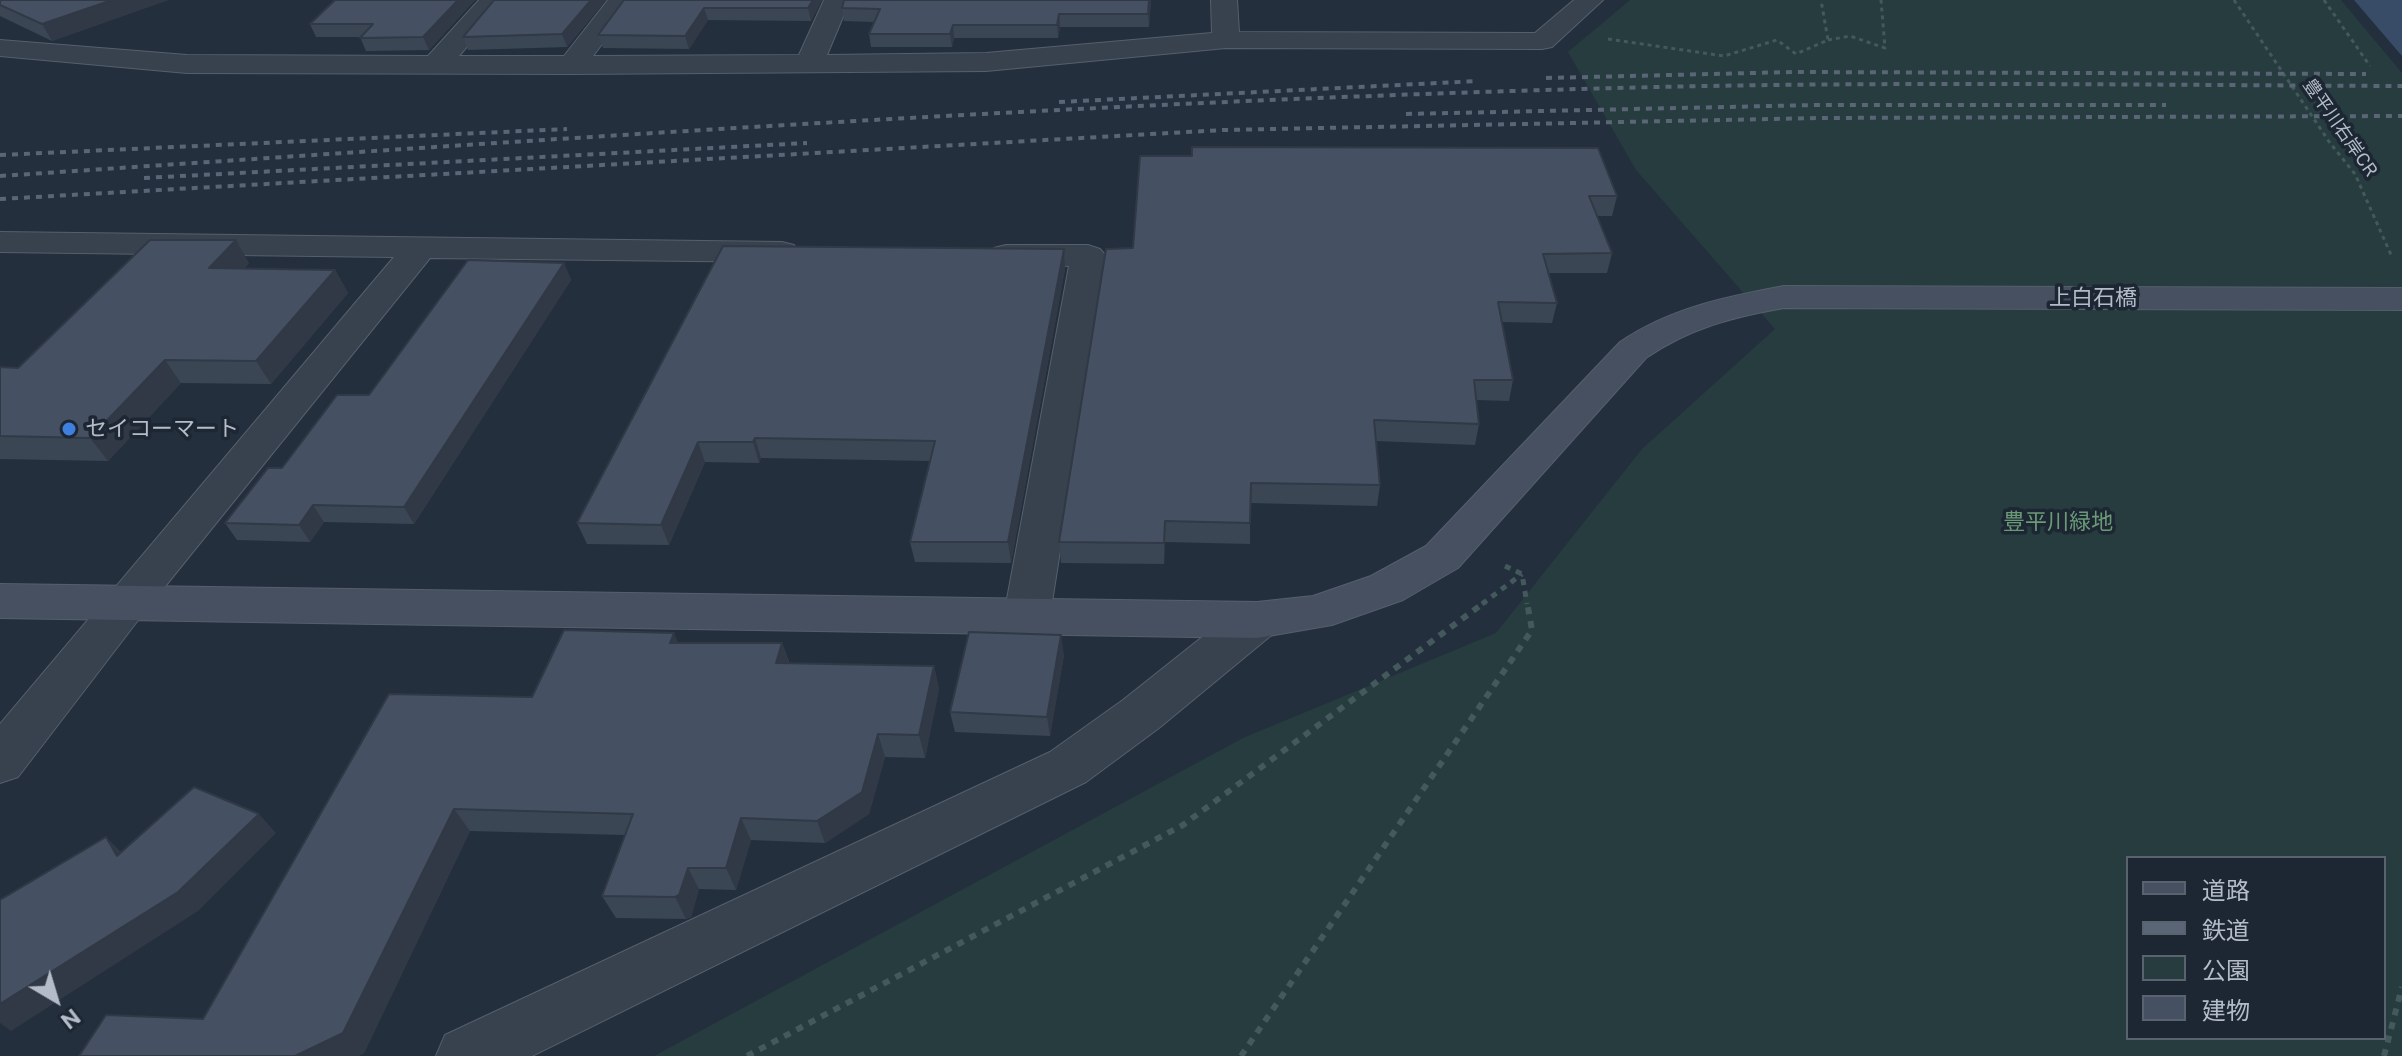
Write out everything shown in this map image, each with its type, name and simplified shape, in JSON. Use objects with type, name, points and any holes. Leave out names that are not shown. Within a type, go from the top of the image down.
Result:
[{"type":"street","points":[[436,65],[493,0]]},
{"type":"street","points":[[572,65],[622,0]]},
{"type":"street","points":[[810,62],[837,0]]},
{"type":"street","points":[[1224,0],[1226,40]]},
{"type":"street","points":[[0,48],[187,64],[986,62],[1226,40],[1542,41],[1590,0]]},
{"type":"street","points":[[0,242],[818,253]]},
{"type":"street","points":[[0,762],[126,603],[421,247]]},
{"type":"street","points":[[977,255],[1088,256],[1027,615]]},
{"type":"street","name":"上白石橋","points":[[0,601],[1257,620],[1315,613],[1387,588],[1442,557],[1633,350],[1665,326],[1710,311],[1784,297],[2400,285]]},
{"type":"street","points":[[467,1056],[1068,767],[1141,714],[1257,620]]},
{"type":"path","points":[[1821,0],[1828,40]]},
{"type":"path","points":[[1555,30],[1724,56],[1777,40],[1796,54],[1828,40],[1850,36],[1885,48],[1881,0]]},
{"type":"path","name":"豊平川右岸CR","points":[[2234,0],[2370,199],[2400,285]]},
{"type":"path","points":[[2324,0],[2370,66]]},
{"type":"path","points":[[1496,561],[1522,574]]},
{"type":"path","points":[[747,1056],[1183,825],[1522,574]]},
{"type":"path","points":[[1241,1056],[1532,630],[1522,574]]},
{"type":"path","points":[[2384,1056],[2402,987]]},
{"type":"green space","name":"豊平川緑地","points":[[1630,0],[2341,0],[2402,73],[2402,1056],[654,1056],[1243,738],[1496,633],[1642,449],[1775,329],[1636,170],[1568,52]]},
{"type":"water","points":[[2354,0],[2402,0],[2402,56]]},
{"type":"building","points":[[0,0],[112,0],[42,24],[0,5]]},
{"type":"building","points":[[335,0],[458,0],[423,37],[360,38],[373,24],[310,24]]},
{"type":"building","points":[[494,0],[591,0],[562,34],[463,37]]},
{"type":"building","points":[[624,0],[813,0],[808,8],[704,8],[685,36],[598,35]]},
{"type":"building","points":[[844,0],[1149,0],[1148,14],[1059,14],[1057,25],[953,25],[950,34],[869,34],[880,9],[842,8]]},
{"type":"building","points":[[1192,147],[1598,148],[1617,196],[1589,196],[1612,253],[1543,254],[1557,303],[1498,302],[1513,380],[1474,380],[1479,424],[1374,420],[1380,485],[1251,483],[1250,523],[1165,521],[1164,543],[1059,542],[1106,249],[1133,248],[1140,156],[1192,156]]},
{"type":"building","points":[[150,240],[236,240],[209,268],[335,270],[256,361],[165,360],[90,438],[0,436],[0,367],[18,368]]},
{"type":"building","points":[[723,246],[1064,249],[1008,542],[910,542],[935,441],[755,438],[753,442],[698,442],[661,525],[577,523]]},
{"type":"building","points":[[468,260],[564,263],[404,507],[313,505],[299,525],[225,523],[268,468],[282,468],[337,395],[369,395]]},
{"type":"building","points":[[564,630],[674,633],[670,643],[782,643],[776,663],[934,666],[919,735],[878,734],[862,792],[817,821],[741,818],[726,868],[688,868],[679,895],[675,897],[602,896],[633,814],[454,809],[343,1033],[295,1056],[79,1056],[106,1015],[203,1019],[389,694],[532,697]]},
{"type":"building","points":[[969,632],[1061,635],[1047,717],[950,712]]},
{"type":"building","points":[[194,787],[259,814],[178,892],[0,1004],[0,900],[106,837],[117,856]]},
{"type":"railway","points":[[1546,78],[1793,72],[2366,74]]},
{"type":"railway","points":[[1059,102],[1478,81]]},
{"type":"railway","points":[[0,176],[808,124],[1415,94],[1813,85],[2402,86]]},
{"type":"railway","points":[[1406,114],[1816,105],[2166,105]]},
{"type":"railway","points":[[0,199],[1223,130],[1821,118],[2402,116]]},
{"type":"railway","points":[[0,155],[567,129]]},
{"type":"railway","points":[[144,178],[807,143]]},
{"type":"place","name":"セイコーマート","points":[[69,429]]}]
